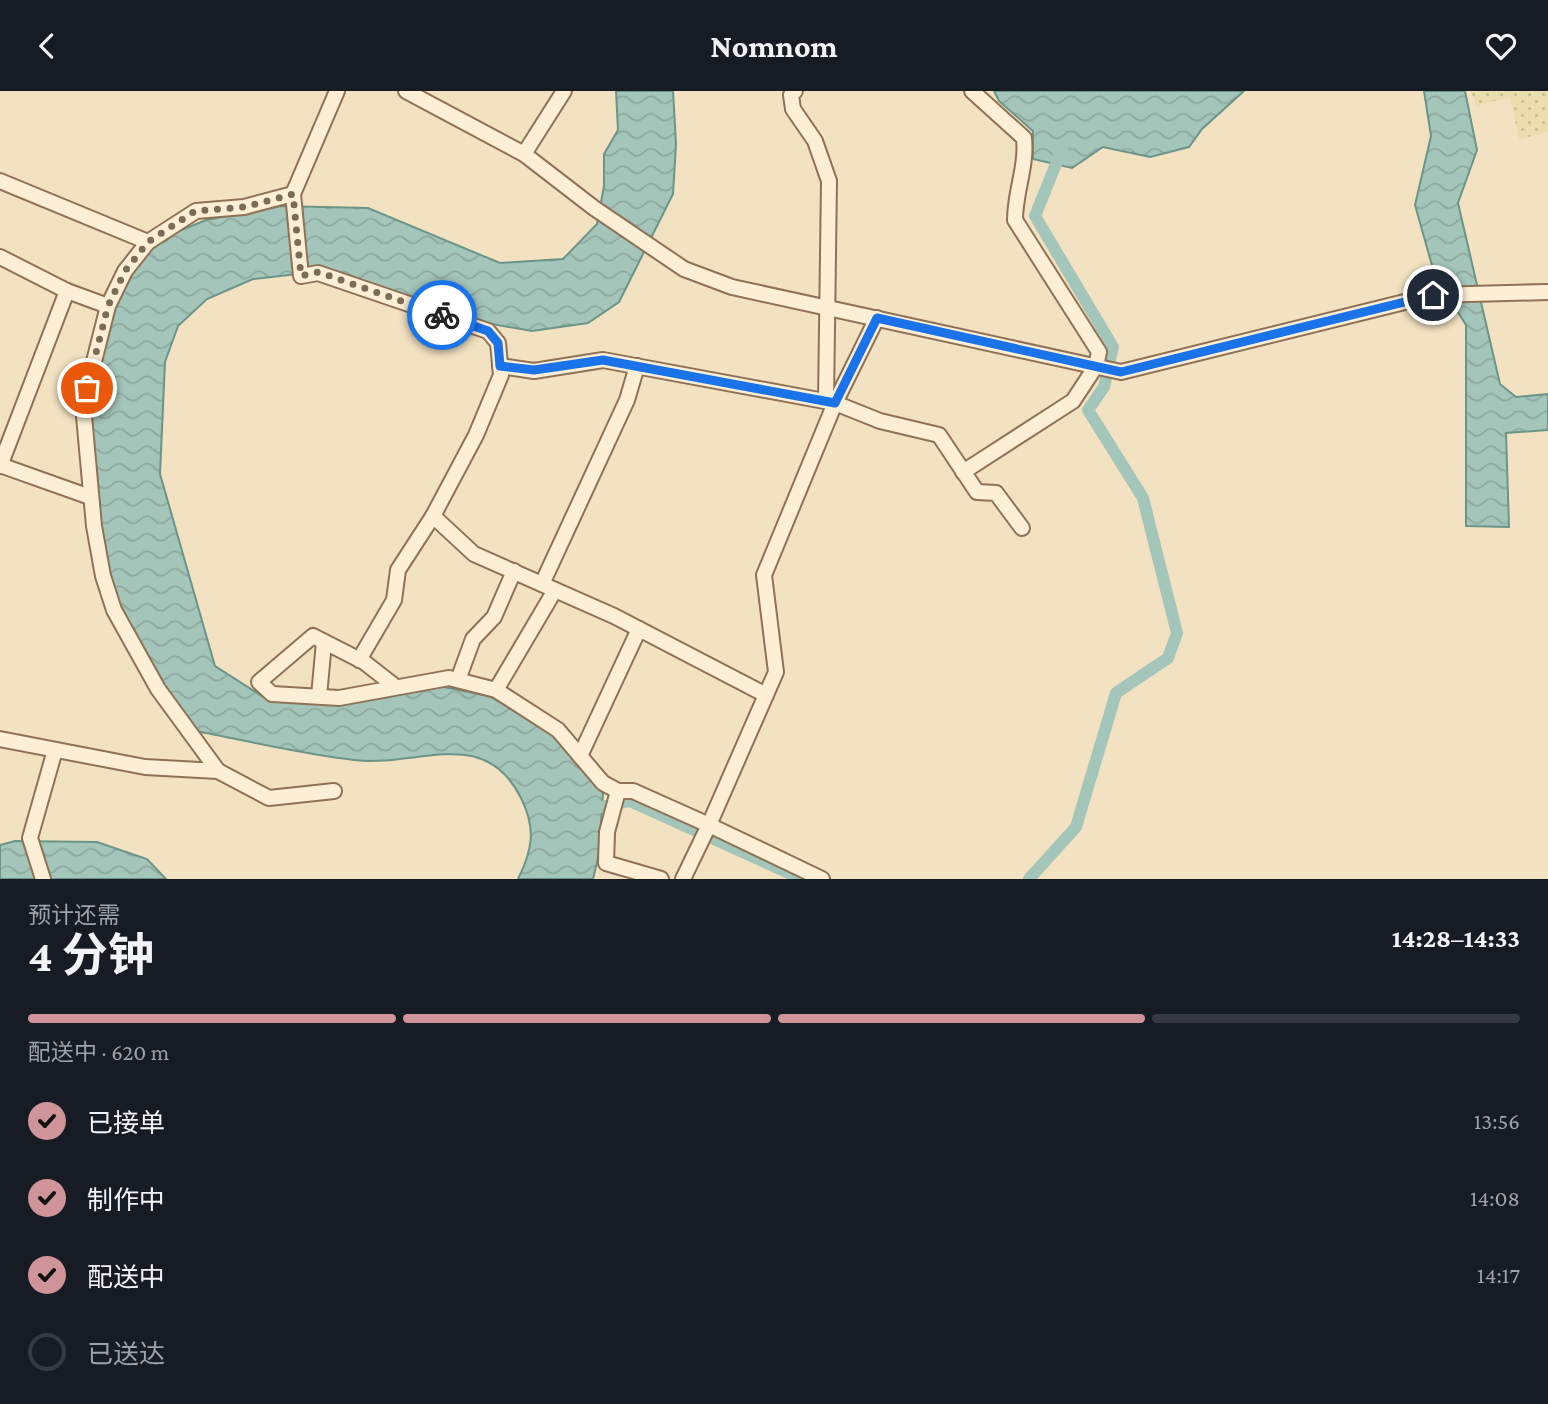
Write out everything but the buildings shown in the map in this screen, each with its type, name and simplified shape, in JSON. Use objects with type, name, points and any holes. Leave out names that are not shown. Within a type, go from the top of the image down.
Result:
[{"type":"street","points":[[337,91],[293,199],[301,276],[318,272],[488,331],[498,343],[501,375],[476,435],[433,516],[398,570],[394,600],[359,660]]},
{"type":"street","points":[[406,91],[524,154],[594,208],[684,268],[732,287],[1121,372],[1440,295],[1548,292]]},
{"type":"street","points":[[524,154],[564,91]]},
{"type":"street","points":[[795,91],[791,95],[793,109],[815,141],[829,181],[830,221],[825,307],[830,402]]},
{"type":"street","points":[[963,472],[1073,401],[1096,366],[1099,352],[1015,220],[1015,200],[1026,159],[1024,138],[972,91]]},
{"type":"street","points":[[0,181],[148,242]]},
{"type":"street","points":[[218,771],[158,689],[114,610],[103,576],[90,497],[83,405],[108,306],[125,271],[148,242],[195,211],[293,199]]},
{"type":"street","points":[[0,257],[67,291],[108,306]]},
{"type":"street","points":[[67,291],[0,465],[90,497]]},
{"type":"street","points":[[683,879],[776,671],[764,575],[830,402],[877,318]]},
{"type":"street","points":[[500,366],[534,370],[603,360],[830,402],[880,421],[939,435],[977,492],[996,492],[1023,528]]},
{"type":"street","points":[[496,690],[548,587],[627,400],[637,366]]},
{"type":"street","points":[[433,516],[474,554],[639,629],[766,695]]},
{"type":"street","points":[[458,680],[473,639],[494,617],[514,571]]},
{"type":"street","points":[[580,756],[639,629]]},
{"type":"street","points":[[396,687],[359,660],[313,636],[259,682],[272,694],[339,698],[449,678],[496,690],[558,730],[603,783],[618,791],[633,792],[709,825],[822,879]]},
{"type":"street","points":[[319,696],[324,642]]},
{"type":"street","points":[[0,739],[145,767],[218,771],[269,798],[334,791]]},
{"type":"street","points":[[43,879],[31,842],[55,750]]},
{"type":"street","points":[[604,879],[607,832],[618,791]]},
{"type":"street","points":[[606,863],[661,879]]},
{"type":"shaded area","points":[[1471,91],[1548,91],[1548,132],[1519,139],[1510,97],[1476,106]]},
{"type":"water","points":[[616,91],[673,91],[676,144],[673,194],[619,302],[588,323],[532,331],[486,323],[315,272],[253,279],[207,299],[178,326],[165,362],[160,474],[215,666],[265,698],[341,704],[434,685],[489,696],[554,734],[603,793],[599,854],[593,879],[518,879],[531,839],[529,819],[521,798],[506,775],[488,762],[469,756],[447,754],[378,761],[354,760],[196,731],[153,670],[114,598],[102,541],[88,426],[99,354],[123,286],[157,240],[206,220],[280,206],[368,208],[500,263],[563,259],[597,224],[604,186],[604,154],[618,130]]},
{"type":"water","points":[[994,91],[1244,91],[1202,129],[1189,147],[1150,157],[1103,147],[1072,168],[1033,159],[1033,131],[999,101]]},
{"type":"water","points":[[1424,91],[1465,91],[1477,150],[1458,203],[1500,384],[1516,397],[1548,394],[1548,430],[1506,433],[1509,527],[1466,526],[1466,325],[1435,276],[1415,205],[1431,136]]},
{"type":"water","points":[[15,841],[97,842],[147,859],[166,879],[0,879],[0,845]]},
{"type":"waterway","points":[[1029,879],[1076,827],[1116,693],[1168,658],[1177,633],[1143,498],[1088,410],[1104,387],[1113,347],[1035,216],[1062,149]]},
{"type":"waterway","points":[[587,810],[630,801],[802,879]]},
{"type":"way so far","points":[[87,388],[108,306],[125,271],[148,242],[195,211],[244,207],[293,194],[301,276],[318,272],[442,315]]},
{"type":"route","points":[[442,315],[488,331],[498,343],[500,366],[534,370],[603,360],[835,403],[877,318],[1121,372],[1433,295]]}]
